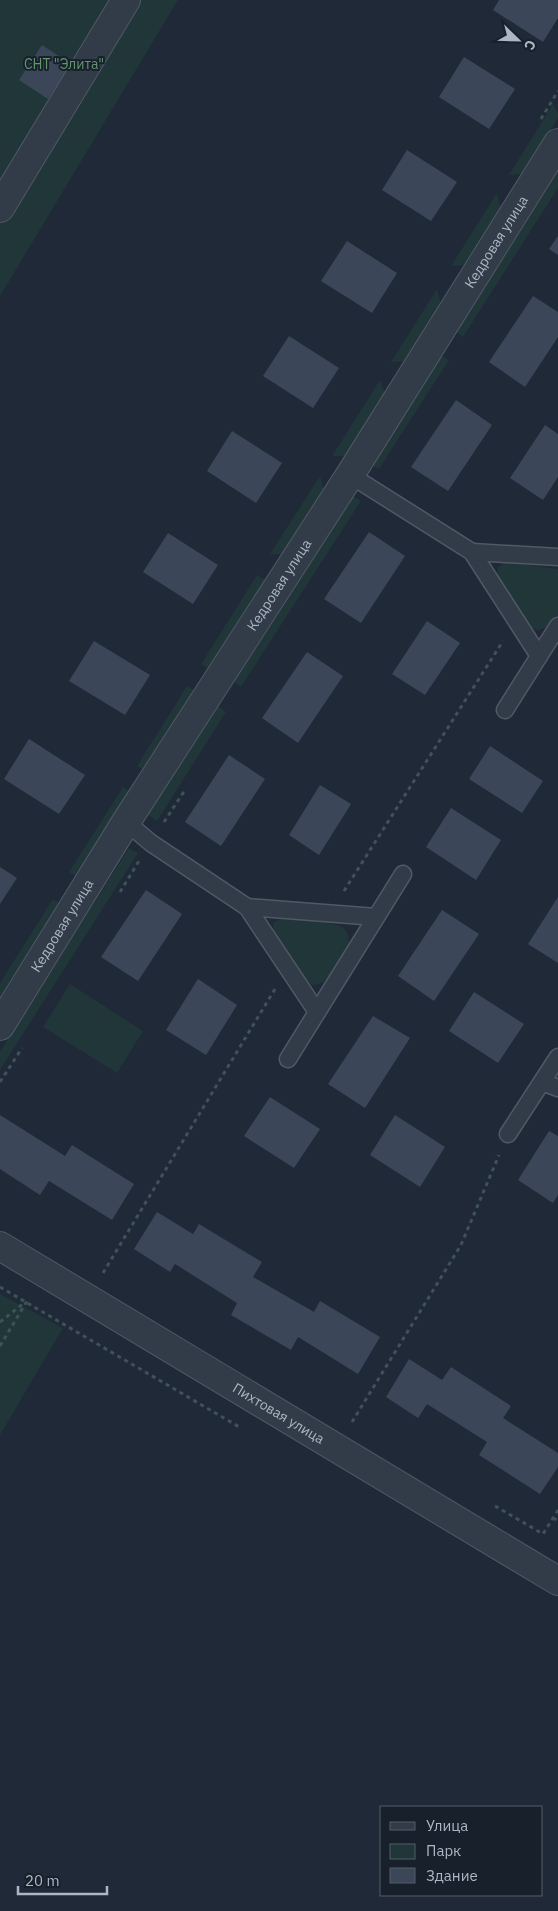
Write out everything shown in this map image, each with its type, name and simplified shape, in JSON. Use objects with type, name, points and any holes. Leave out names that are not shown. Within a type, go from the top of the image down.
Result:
[{"type":"street","points":[[0,208],[126,0]]},
{"type":"street","name":"Кедровая улица","points":[[0,1026],[126,822],[350,475],[558,143]]},
{"type":"street","name":"Пихтовая улица","points":[[0,1246],[555,1572]]},
{"type":"lane","points":[[350,475],[472,552],[539,656]]},
{"type":"lane","points":[[472,552],[558,557]]},
{"type":"lane","points":[[505,710],[558,626]]},
{"type":"lane","points":[[126,822],[151,843],[247,907],[317,1012]]},
{"type":"lane","points":[[288,1059],[403,874]]},
{"type":"lane","points":[[247,907],[376,917]]},
{"type":"lane","points":[[508,1134],[558,1057]]},
{"type":"lane","points":[[542,1082],[558,1088]]},
{"type":"path","points":[[330,913],[516,620]]},
{"type":"path","points":[[102,1273],[288,968]]},
{"type":"path","points":[[352,1422],[461,1245],[508,1134]]},
{"type":"path","points":[[0,1322],[26,1302],[0,1346]]},
{"type":"path","points":[[543,1534],[558,1510]]},
{"type":"path","points":[[553,1518],[558,1522]]},
{"type":"green space","name":"СНТ \"Элита\"","points":[[0,0],[178,0],[0,296]]},
{"type":"green space","points":[[553,104],[558,113],[558,118],[523,174],[509,175]]},
{"type":"green space","points":[[558,167],[558,188],[463,337],[454,331]]},
{"type":"green space","points":[[497,193],[501,209],[465,265],[451,266]]},
{"type":"green space","points":[[437,289],[441,304],[406,361],[391,362]]},
{"type":"green space","points":[[440,355],[449,360],[379,469],[370,464]]},
{"type":"green space","points":[[380,380],[385,393],[345,456],[332,456]]},
{"type":"green space","points":[[320,476],[324,490],[283,554],[270,554]]},
{"type":"green space","points":[[352,495],[361,501],[241,687],[233,681]]},
{"type":"green space","points":[[506,562],[558,569],[558,619],[549,627],[537,630],[528,626],[497,577],[498,567]]},
{"type":"green space","points":[[257,575],[267,581],[211,670],[201,664]]},
{"type":"green space","points":[[187,686],[197,692],[147,772],[137,766]]},
{"type":"green space","points":[[218,706],[226,712],[157,821],[148,815]]},
{"type":"green space","points":[[123,787],[132,793],[78,878],[69,872]]},
{"type":"green space","points":[[129,848],[138,853],[0,1070],[0,1052]]},
{"type":"green space","points":[[53,899],[62,905],[0,1003],[0,983]]},
{"type":"green space","points":[[281,918],[322,922],[342,927],[348,935],[349,945],[346,956],[332,976],[313,985],[302,980],[275,937],[273,923]]},
{"type":"green space","points":[[70,984],[143,1031],[117,1073],[43,1027]]},
{"type":"green space","points":[[0,1294],[63,1328],[0,1435]]},
{"type":"building","points":[[499,0],[558,0],[558,18],[543,42],[493,10]]},
{"type":"building","points":[[42,45],[71,64],[48,99],[19,80]]},
{"type":"building","points":[[464,57],[515,89],[489,129],[439,97]]},
{"type":"building","points":[[407,150],[457,182],[431,221],[382,190]]},
{"type":"building","points":[[558,236],[558,255],[549,249]]},
{"type":"building","points":[[347,241],[397,273],[372,313],[321,281]]},
{"type":"building","points":[[533,296],[558,312],[558,337],[525,387],[489,362]]},
{"type":"building","points":[[289,336],[339,368],[313,408],[263,376]]},
{"type":"building","points":[[456,400],[492,425],[448,491],[411,467]]},
{"type":"building","points":[[545,425],[558,434],[558,477],[543,500],[510,478]]},
{"type":"building","points":[[232,431],[282,463],[256,503],[207,471]]},
{"type":"building","points":[[369,532],[405,556],[361,623],[324,599]]},
{"type":"building","points":[[168,533],[218,565],[193,604],[143,572]]},
{"type":"building","points":[[427,621],[460,643],[425,695],[392,674]]},
{"type":"building","points":[[94,641],[150,675],[125,715],[69,681]]},
{"type":"building","points":[[307,652],[343,676],[298,743],[262,718]]},
{"type":"building","points":[[29,739],[85,775],[59,814],[4,779]]},
{"type":"building","points":[[490,746],[543,781],[522,813],[469,779]]},
{"type":"building","points":[[229,755],[265,779],[221,846],[185,822]]},
{"type":"building","points":[[320,785],[351,804],[319,855],[289,835]]},
{"type":"building","points":[[451,808],[501,840],[476,880],[426,847]]},
{"type":"building","points":[[0,867],[17,878],[0,904]]},
{"type":"building","points":[[146,890],[182,914],[138,981],[101,957]]},
{"type":"building","points":[[558,897],[558,963],[528,944]]},
{"type":"building","points":[[442,910],[479,934],[434,1001],[398,976]]},
{"type":"building","points":[[198,979],[237,1005],[206,1055],[166,1030]]},
{"type":"building","points":[[474,992],[524,1024],[498,1063],[449,1031]]},
{"type":"building","points":[[373,1016],[410,1038],[365,1108],[328,1084]]},
{"type":"building","points":[[270,1097],[320,1129],[294,1168],[244,1136]]},
{"type":"building","points":[[0,1115],[65,1156],[72,1145],[134,1184],[112,1220],[49,1181],[40,1195],[0,1169]]},
{"type":"building","points":[[395,1115],[445,1147],[420,1187],[370,1155]]},
{"type":"building","points":[[549,1131],[558,1136],[558,1195],[553,1203],[518,1180]]},
{"type":"building","points":[[157,1212],[193,1234],[199,1224],[262,1262],[253,1277],[314,1312],[320,1301],[380,1337],[358,1374],[298,1337],[291,1350],[231,1315],[237,1303],[175,1264],[170,1272],[134,1249]]},
{"type":"building","points":[[409,1359],[442,1380],[451,1367],[511,1406],[503,1418],[558,1453],[558,1467],[540,1494],[479,1455],[487,1442],[427,1404],[418,1418],[386,1397]]}]
